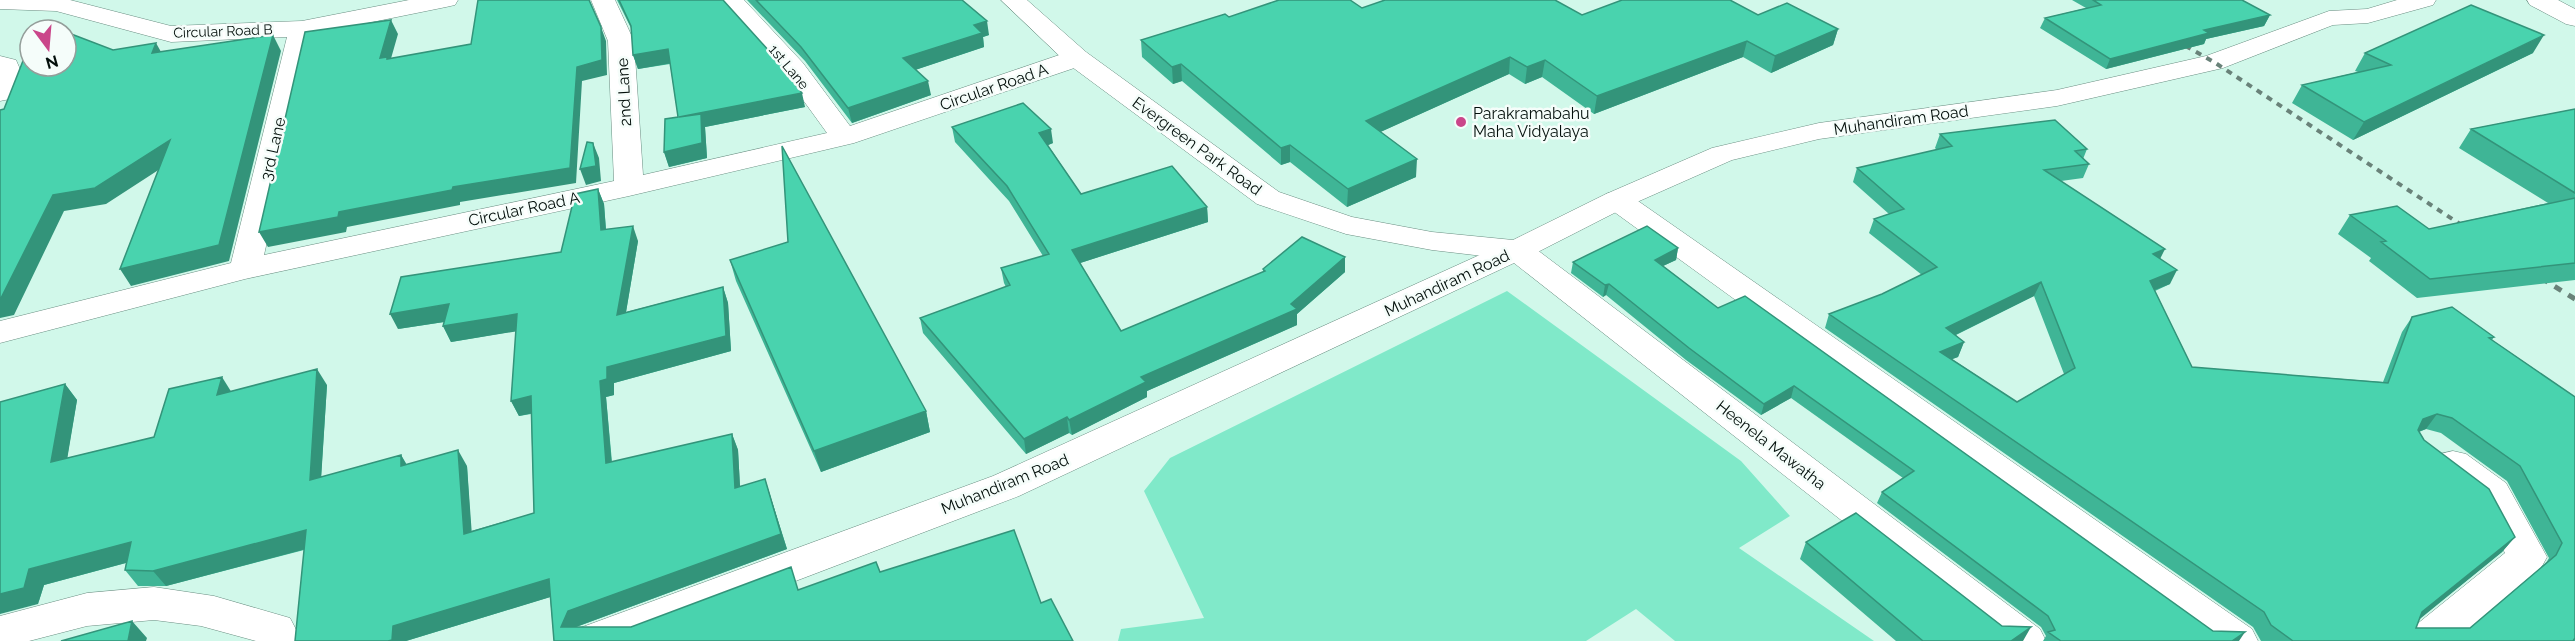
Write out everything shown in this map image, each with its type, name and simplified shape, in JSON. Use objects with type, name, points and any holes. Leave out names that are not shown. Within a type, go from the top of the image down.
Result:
[{"type":"main road","name":"Circular Road B","points":[[0,2],[57,4],[171,34],[302,29],[446,0]]},
{"type":"main road","name":"2nd Lane","points":[[603,0],[621,41],[629,187]]},
{"type":"main road","name":"1st Lane","points":[[730,0],[794,69],[844,137]]},
{"type":"main road","name":"Evergreen Park Road","points":[[1013,0],[1077,58],[1268,198],[1346,225],[1432,241],[1517,250]]},
{"type":"main road","name":"Muhandiram Road","points":[[592,641],[1006,486],[1517,250],[1617,200],[1722,154],[1819,131],[2057,98],[2214,62],[2333,9],[2368,16],[2424,0]]},
{"type":"main road","points":[[2539,0],[2575,19]]},
{"type":"main road","name":"3rd Lane","points":[[245,269],[302,29]]},
{"type":"main road","name":"Circular Road A","points":[[0,332],[245,269],[629,187],[844,137],[1077,58]]},
{"type":"main road","points":[[0,64],[7,66],[10,76],[0,93]]},
{"type":"main road","points":[[1617,200],[2237,641]]},
{"type":"main road","name":"Heenela Mawatha","points":[[1517,250],[2025,641]]},
{"type":"main road","points":[[2426,641],[2527,557],[2493,493],[2427,444]]},
{"type":"main road","points":[[0,633],[44,620],[123,604],[175,605],[230,616],[275,630],[281,641]]},
{"type":"green space","points":[[1507,291],[1741,461],[1790,516],[1739,548],[1874,641],[1675,641],[1636,609],[1586,641],[1118,641],[1121,629],[1204,618],[1144,491],[1170,458]]},
{"type":"building","points":[[478,0],[589,0],[601,27],[602,60],[577,67],[570,168],[453,187],[452,190],[339,212],[338,217],[259,232],[305,32],[391,20],[380,58],[387,57],[387,59],[471,44]]},
{"type":"building","points":[[619,0],[723,0],[779,62],[802,93],[679,117],[701,114],[702,143],[664,152],[665,119],[678,117],[668,49],[633,55],[631,26]]},
{"type":"building","points":[[756,0],[962,0],[987,21],[974,25],[982,33],[903,58],[928,81],[848,108],[801,47]]},
{"type":"building","points":[[1279,0],[1350,0],[1362,8],[1385,0],[1555,0],[1582,15],[1622,0],[1730,0],[1758,15],[1787,3],[1838,29],[1775,56],[1747,41],[1597,96],[1545,60],[1527,67],[1510,57],[1366,121],[1417,159],[1348,189],[1290,145],[1281,148],[1181,64],[1172,67],[1141,40],[1225,14],[1229,17]]},
{"type":"building","points":[[2093,0],[2242,0],[2270,15],[2204,30],[2209,33],[2110,59],[2045,18],[2101,5]]},
{"type":"building","points":[[2471,5],[2544,35],[2364,122],[2302,85],[2391,65],[2365,53]]},
{"type":"building","points":[[273,35],[219,245],[120,269],[170,140],[95,188],[53,195],[0,299],[0,110],[4,109],[18,73],[18,78],[78,78],[78,37],[113,50],[156,43],[152,53]]},
{"type":"building","points":[[1023,103],[1051,129],[1039,133],[1081,194],[1172,166],[1207,207],[1072,250],[1121,331],[1265,271],[1263,269],[1302,237],[1345,257],[1291,304],[1297,309],[1141,377],[1146,382],[1069,420],[1067,417],[1024,439],[920,318],[1010,285],[1001,268],[1049,254],[1007,186],[952,127]]},
{"type":"building","points":[[2575,109],[2575,193],[2471,129]]},
{"type":"building","points":[[2055,120],[2087,149],[2075,151],[2089,164],[2044,170],[2165,249],[2153,254],[2177,270],[2150,281],[2192,367],[2388,383],[2412,317],[2452,307],[2494,337],[2489,338],[2575,397],[2575,638],[2573,641],[2293,641],[2271,625],[2264,612],[1829,314],[1882,294],[1937,267],[1874,219],[1904,209],[1857,168],[1952,146],[1940,134]],"holes":[[[2041,282],[2075,368],[2017,402],[1940,352],[1964,342],[1946,328]],[[2437,414],[2452,418],[2520,466],[2562,543],[2556,555],[2470,628],[2416,628],[2422,612],[2515,537],[2489,489],[2424,440],[2418,430],[2423,419]]]},
{"type":"building","points":[[587,142],[593,143],[596,166],[580,169]]},
{"type":"building","points":[[782,146],[926,411],[814,451],[730,260],[788,242]]},
{"type":"building","points":[[598,189],[601,230],[633,226],[617,315],[723,287],[726,336],[607,367],[607,379],[600,381],[606,463],[732,434],[735,488],[765,479],[781,534],[568,611],[561,627],[631,627],[791,567],[798,590],[876,562],[880,572],[1014,530],[1041,603],[1051,599],[1073,641],[554,641],[549,579],[393,626],[392,640],[388,641],[295,641],[306,530],[153,571],[125,570],[131,542],[29,569],[24,588],[0,594],[0,402],[65,384],[51,462],[154,437],[169,389],[222,377],[217,395],[317,369],[310,480],[401,455],[401,466],[458,450],[464,534],[534,513],[531,396],[511,401],[517,314],[443,326],[449,304],[390,314],[401,277],[561,252],[575,194]]},
{"type":"building","points":[[2575,198],[2575,263],[2430,279],[2381,242],[2386,241],[2350,215],[2397,206],[2429,229]]},
{"type":"building","points":[[1647,226],[1678,248],[1655,260],[1718,308],[1745,296],[2213,631],[2245,632],[2232,641],[2061,641],[2048,632],[2055,630],[2048,616],[1882,492],[1914,471],[1794,386],[1764,404],[1609,284],[1605,285],[1573,262]]},
{"type":"building","points":[[1856,513],[2002,626],[2031,627],[2011,641],[1923,641],[1806,542]]},
{"type":"building","points":[[132,621],[128,641],[61,641]]},
{"type":"railway","points":[[2175,40],[2214,62],[2472,232]]},
{"type":"railway","points":[[2537,275],[2544,279]]},
{"type":"railway","points":[[2541,278],[2575,299]]},
{"type":"place","name":"Parakramabahu Maha Vidyalaya","points":[[1461,122]]}]
